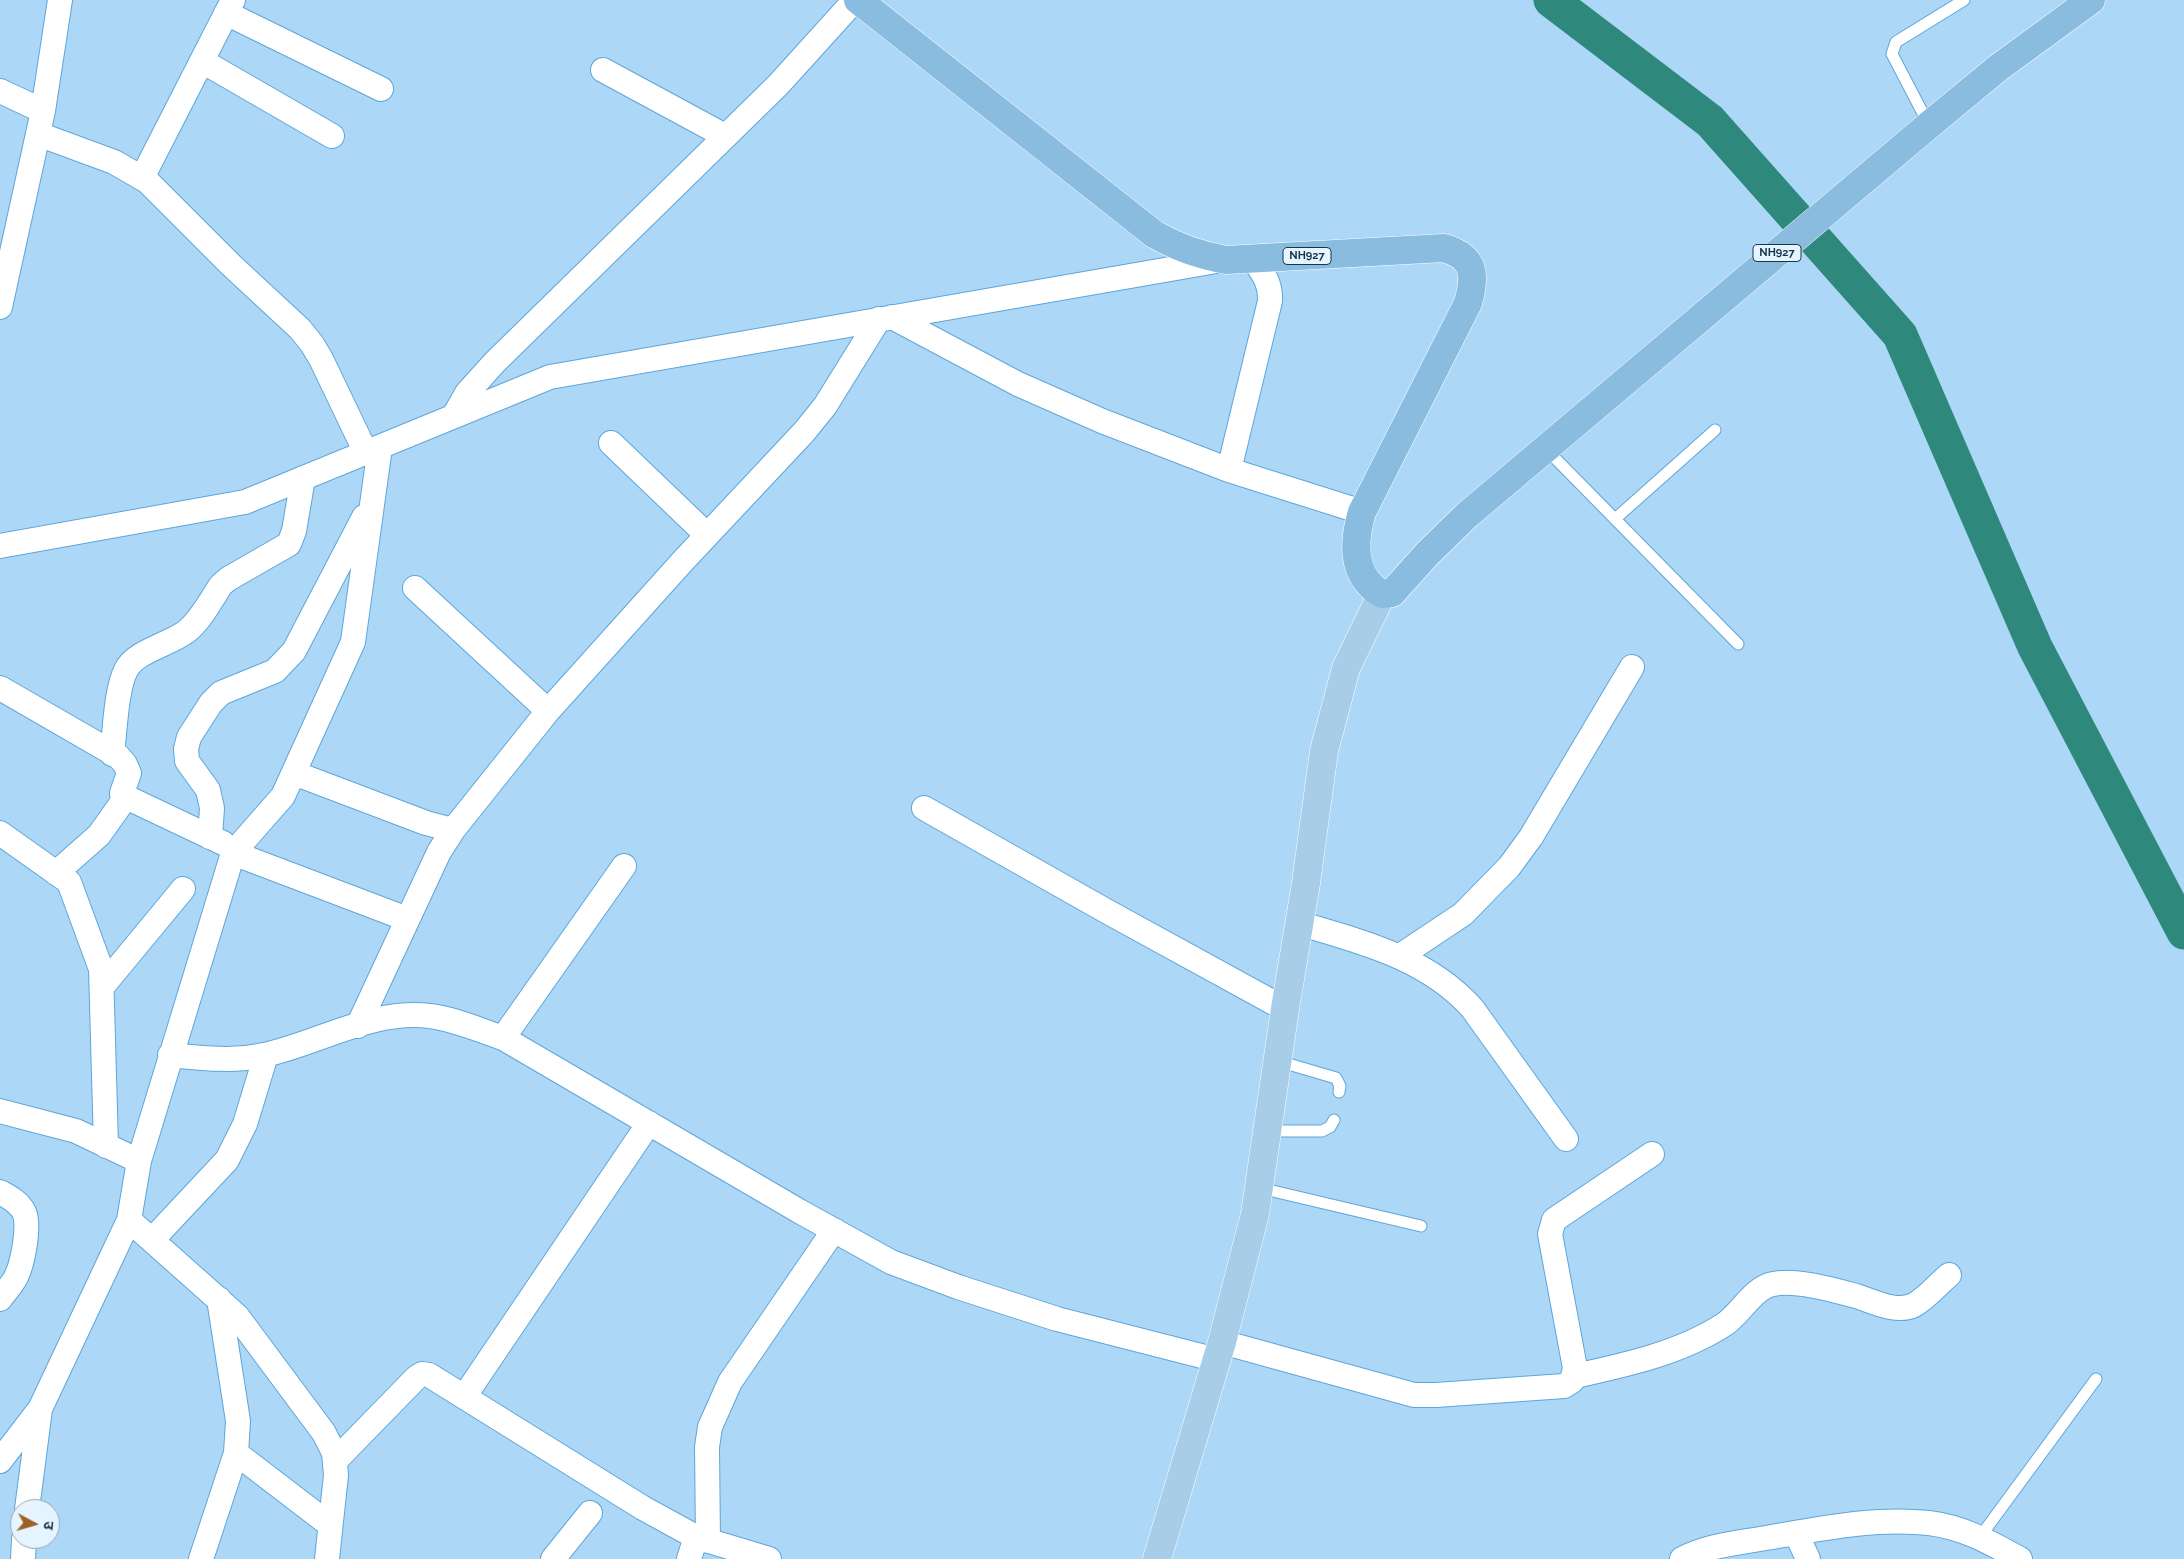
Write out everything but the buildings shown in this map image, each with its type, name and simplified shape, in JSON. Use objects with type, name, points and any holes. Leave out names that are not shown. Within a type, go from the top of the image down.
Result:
[{"type":"highway","name":"NH927","points":[[857,0],[1154,234],[1177,247],[1200,255],[1226,260],[1444,248],[1456,252],[1467,260],[1473,272],[1473,287],[1468,303],[1362,512],[1357,528],[1357,558],[1367,583],[1382,594],[1392,593],[1467,514],[1544,448],[1998,68],[2087,1]]},
{"type":"main road","points":[[1157,1559],[1219,1351],[1255,1214],[1298,922],[1306,883],[1324,751],[1346,668],[1382,594]]},
{"type":"street","points":[[0,307],[43,111],[60,0]]},
{"type":"street","points":[[454,416],[467,393],[495,362],[778,85],[857,0]]},
{"type":"street","points":[[142,178],[230,6],[381,90]]},
{"type":"street","points":[[202,61],[332,136]]},
{"type":"street","points":[[603,70],[725,136]]},
{"type":"street","points":[[0,92],[43,111]]},
{"type":"street","points":[[0,1462],[40,1409],[129,1220],[138,1161],[235,852],[283,796],[353,642],[372,502],[373,450],[312,344],[300,329],[142,178],[114,162],[38,134]]},
{"type":"street","points":[[1229,470],[1270,301],[1271,290],[1267,278],[1253,259]]},
{"type":"street","points":[[0,546],[245,502],[550,377],[1226,260]]},
{"type":"street","points":[[886,318],[1018,384],[1102,421],[1229,470],[1362,512]]},
{"type":"street","points":[[358,1026],[439,852],[453,830],[548,711],[707,535],[804,432],[825,406],[886,318]]},
{"type":"street","points":[[611,443],[707,535]]},
{"type":"street","points":[[112,754],[121,686],[126,668],[144,652],[177,638],[189,630],[228,578],[289,544],[294,531],[303,478]]},
{"type":"street","points":[[210,837],[212,808],[208,790],[188,762],[186,749],[189,737],[211,703],[221,693],[275,671],[294,651],[372,502]]},
{"type":"street","points":[[415,588],[548,711]]},
{"type":"street","points":[[1400,956],[1463,914],[1509,867],[1531,837],[1632,667]]},
{"type":"street","points":[[0,688],[112,754],[125,764],[129,773],[122,793],[126,797],[210,837],[235,852],[407,919]]},
{"type":"street","points":[[294,773],[426,823],[453,830]]},
{"type":"street","points":[[56,873],[99,835],[113,818],[126,797]]},
{"type":"street","points":[[924,808],[1285,1009]]},
{"type":"street","points":[[0,833],[69,882],[101,969],[106,1146]]},
{"type":"street","points":[[503,1038],[624,866]]},
{"type":"street","points":[[102,987],[183,889]]},
{"type":"street","points":[[1298,922],[1400,956],[1426,970],[1455,991],[1472,1008],[1566,1139]]},
{"type":"street","points":[[170,1055],[225,1059],[266,1055],[376,1020],[405,1016],[430,1016],[503,1038],[891,1262],[958,1287],[1057,1318],[1219,1351],[1414,1395],[1564,1386],[1572,1381],[1575,1368],[1550,1234],[1551,1226],[1554,1220],[1652,1154]]},
{"type":"street","points":[[152,1240],[231,1152],[245,1124],[266,1055]]},
{"type":"street","points":[[0,1111],[76,1131],[138,1161]]},
{"type":"street","points":[[464,1397],[649,1123]]},
{"type":"street","points":[[0,1192],[18,1203],[24,1212],[26,1221],[22,1259],[16,1277],[0,1300]]},
{"type":"street","points":[[129,1220],[237,1316],[324,1433],[334,1453],[336,1475],[327,1559]]},
{"type":"street","points":[[698,1546],[710,1427],[730,1382],[834,1230]]},
{"type":"street","points":[[1574,1376],[1658,1354],[1705,1335],[1725,1324],[1743,1309],[1758,1290],[1768,1285],[1776,1283],[1796,1284],[1832,1290],[1892,1307],[1902,1308],[1914,1305],[1949,1275]]},
{"type":"street","points":[[201,1559],[236,1453],[238,1421],[219,1299]]},
{"type":"street","points":[[334,1461],[422,1374],[428,1375],[698,1546],[769,1559]]},
{"type":"street","points":[[28,1499],[40,1409]]},
{"type":"street","points":[[236,1453],[330,1525]]},
{"type":"street","points":[[553,1559],[590,1513]]},
{"type":"street","points":[[1682,1559],[1714,1546],[1845,1525],[1900,1522],[1929,1523],[1958,1529],[1980,1537],[2020,1559]]},
{"type":"street","points":[[1796,1533],[1808,1559]]},
{"type":"lane","points":[[1929,125],[1892,54],[1893,47],[1896,42],[1964,0]]},
{"type":"lane","points":[[1615,519],[1715,430]]},
{"type":"lane","points":[[1544,448],[1738,644]]},
{"type":"lane","points":[[1278,1061],[1336,1078],[1340,1086],[1339,1092]]},
{"type":"lane","points":[[1268,1131],[1322,1131],[1330,1127],[1334,1120]]},
{"type":"lane","points":[[1260,1188],[1421,1226]]},
{"type":"lane","points":[[1980,1537],[2096,1379]]},
{"type":"waterway","points":[[1551,0],[1710,121],[1900,335],[2035,647],[2184,932]]}]
